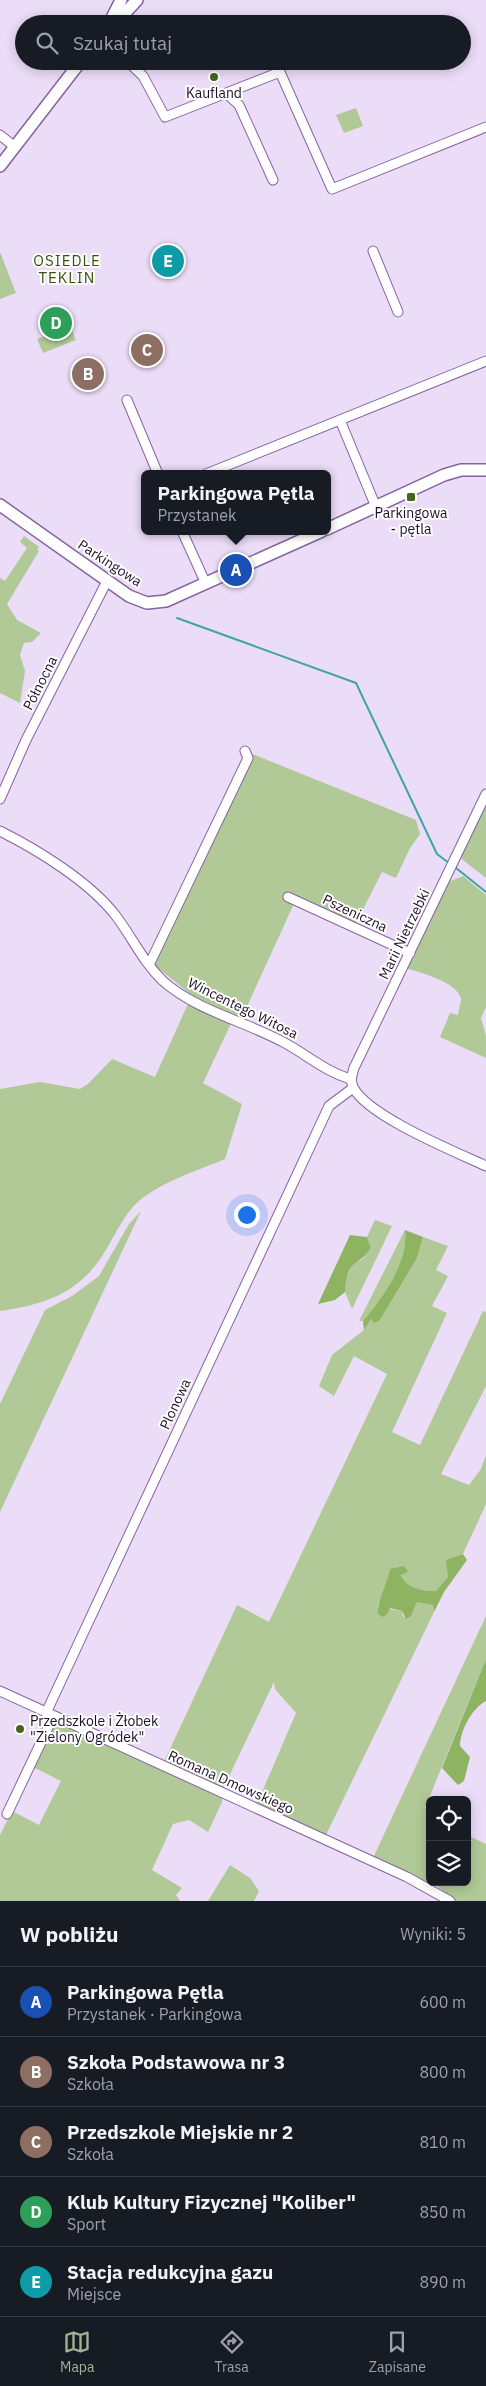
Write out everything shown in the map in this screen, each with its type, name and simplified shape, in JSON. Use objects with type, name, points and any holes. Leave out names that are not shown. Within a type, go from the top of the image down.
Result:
[{"type":"street","points":[[114,15],[121,0]]},
{"type":"street","points":[[123,15],[137,0]]},
{"type":"street","points":[[0,166],[74,70]]},
{"type":"street","points":[[137,70],[143,76],[165,117],[280,72],[332,189],[486,127]]},
{"type":"street","points":[[226,93],[239,105],[272,180]]},
{"type":"street","points":[[0,135],[15,147]]},
{"type":"street","points":[[373,251],[398,312]]},
{"type":"street","points":[[216,470],[486,361]]},
{"type":"street","points":[[127,400],[156,470]]},
{"type":"street","points":[[340,420],[376,507]]},
{"type":"street","points":[[331,527],[461,470],[486,470]]},
{"type":"street","name":"Parkingowa","points":[[0,505],[129,596],[147,603],[166,601],[313,535]]},
{"type":"street","points":[[184,535],[206,584]]},
{"type":"street","name":"Północna","points":[[0,799],[26,740],[107,581]]},
{"type":"street","points":[[149,965],[248,758],[244,751]]},
{"type":"street","name":"Marii Nietrzebki","points":[[352,1084],[354,1068],[485,797]]},
{"type":"street","name":"Wincentego Witosa","points":[[0,831],[40,852],[94,894],[116,915],[149,965],[163,981],[190,1000],[284,1042],[352,1084]]},
{"type":"street","name":"Pszeniczna","points":[[288,897],[410,954]]},
{"type":"street","points":[[352,1084],[376,1109],[413,1132],[486,1166]]},
{"type":"street","name":"Plonowa","points":[[6,1814],[329,1106],[352,1084]]},
{"type":"street","name":"Romana Dmowskiego","points":[[0,1692],[408,1876],[450,1901]]},
{"type":"green space","points":[[356,108],[363,126],[344,133],[336,115]]},
{"type":"green space","points":[[0,252],[16,293],[0,299]]},
{"type":"green space","points":[[71,327],[76,340],[43,353],[37,339]]},
{"type":"green space","points":[[24,536],[39,547],[37,550],[39,551],[7,604],[17,620],[41,633],[32,642],[24,643],[20,655],[25,671],[20,703],[0,693],[0,578],[5,581],[27,548],[20,542]]},
{"type":"green space","points":[[250,753],[416,820],[420,834],[410,848],[396,878],[382,872],[356,923],[297,897],[244,1013],[235,1015],[203,1083],[242,1104],[225,1159],[169,1182],[139,1201],[125,1217],[97,1263],[75,1285],[48,1300],[0,1311],[0,1089],[40,1082],[80,1089],[88,1084],[112,1059],[155,1077],[192,995],[153,964]]},
{"type":"green space","points":[[486,801],[486,878],[459,857]]},
{"type":"green space","points":[[463,876],[486,895],[486,1007],[481,1018],[486,1036],[486,1058],[440,1037],[450,1013],[458,1015],[461,999],[458,993],[438,979],[406,968],[448,882]]},
{"type":"green space","points":[[141,1211],[0,1512],[0,1404],[45,1310],[72,1296],[99,1276],[129,1224]]},
{"type":"green space","points":[[375,1220],[392,1226],[352,1309],[345,1292],[347,1275],[352,1265],[363,1259],[371,1248],[367,1237]]},
{"type":"green space","points":[[405,1230],[403,1254],[393,1279],[371,1312],[363,1321],[359,1321]]},
{"type":"green space","points":[[405,1230],[423,1237],[417,1258],[380,1320],[374,1323],[371,1319],[364,1330],[363,1321],[379,1301],[399,1266],[405,1242]]},
{"type":"green space","points":[[350,1235],[367,1237],[371,1248],[349,1271],[345,1292],[335,1300],[318,1304]]},
{"type":"green space","points":[[423,1237],[448,1246],[436,1270],[448,1276],[432,1306],[447,1313],[392,1432],[420,1445],[483,1311],[486,1312],[486,1386],[441,1474],[469,1485],[481,1469],[486,1455],[486,1504],[463,1554],[447,1561],[448,1577],[436,1591],[412,1588],[390,1569],[387,1586],[377,1607],[402,1611],[403,1617],[411,1616],[417,1602],[433,1605],[434,1612],[325,1837],[256,1806],[296,1713],[275,1689],[274,1682],[222,1791],[163,1764],[237,1605],[269,1622],[387,1374],[354,1356],[334,1396],[319,1386],[332,1355],[364,1330],[371,1319],[380,1320],[417,1258]]},
{"type":"green space","points":[[463,1554],[467,1560],[444,1592],[434,1612],[433,1605],[417,1602],[411,1616],[406,1619],[402,1611],[390,1608],[383,1617],[378,1614],[390,1569],[404,1566],[408,1572],[400,1575],[403,1580],[420,1590],[436,1591],[448,1577],[446,1560]]},
{"type":"green space","points":[[486,1616],[486,1659],[430,1796],[426,1796],[426,1881],[373,1858]]},
{"type":"green space","points":[[486,1659],[486,1701],[472,1714],[462,1734],[460,1746],[470,1757],[464,1781],[458,1785],[442,1768]]},
{"type":"green space","points":[[55,1721],[222,1798],[222,1802],[208,1832],[189,1820],[173,1824],[152,1870],[182,1888],[176,1895],[180,1901],[0,1901],[0,1835],[12,1811],[39,1825],[61,1781],[33,1767]]},
{"type":"green space","points":[[471,1837],[486,1844],[486,1901],[456,1901],[437,1886],[471,1886]]},
{"type":"green space","points":[[230,1865],[250,1878],[259,1891],[254,1901],[208,1901]]},
{"type":"waterway","points":[[177,618],[356,683],[437,854],[449,863]]},
{"type":"waterway","points":[[456,868],[486,892]]},
{"type":"place","name":"Kaufland","points":[[214,77]]},
{"type":"place","name":"Stacja redukcyjna gazu","points":[[168,261]]},
{"type":"place","name":"Klub Kultury Fizycznej \"Koliber\"","points":[[56,323]]},
{"type":"place","name":"Przedszkole Miejskie nr 2","points":[[147,350]]},
{"type":"place","name":"Szkoła Podstawowa nr 3","points":[[88,374]]},
{"type":"place","name":"Parkingowa - pętla","points":[[411,497]]},
{"type":"place","name":"Parkingowa Pętla","points":[[236,570]]},
{"type":"place","name":"Przedszkole i Żłobek \"Zielony Ogródek\"","points":[[20,1729]]},
{"type":"district","name":"OSIEDLE TEKLIN","points":[[67,270]]}]
